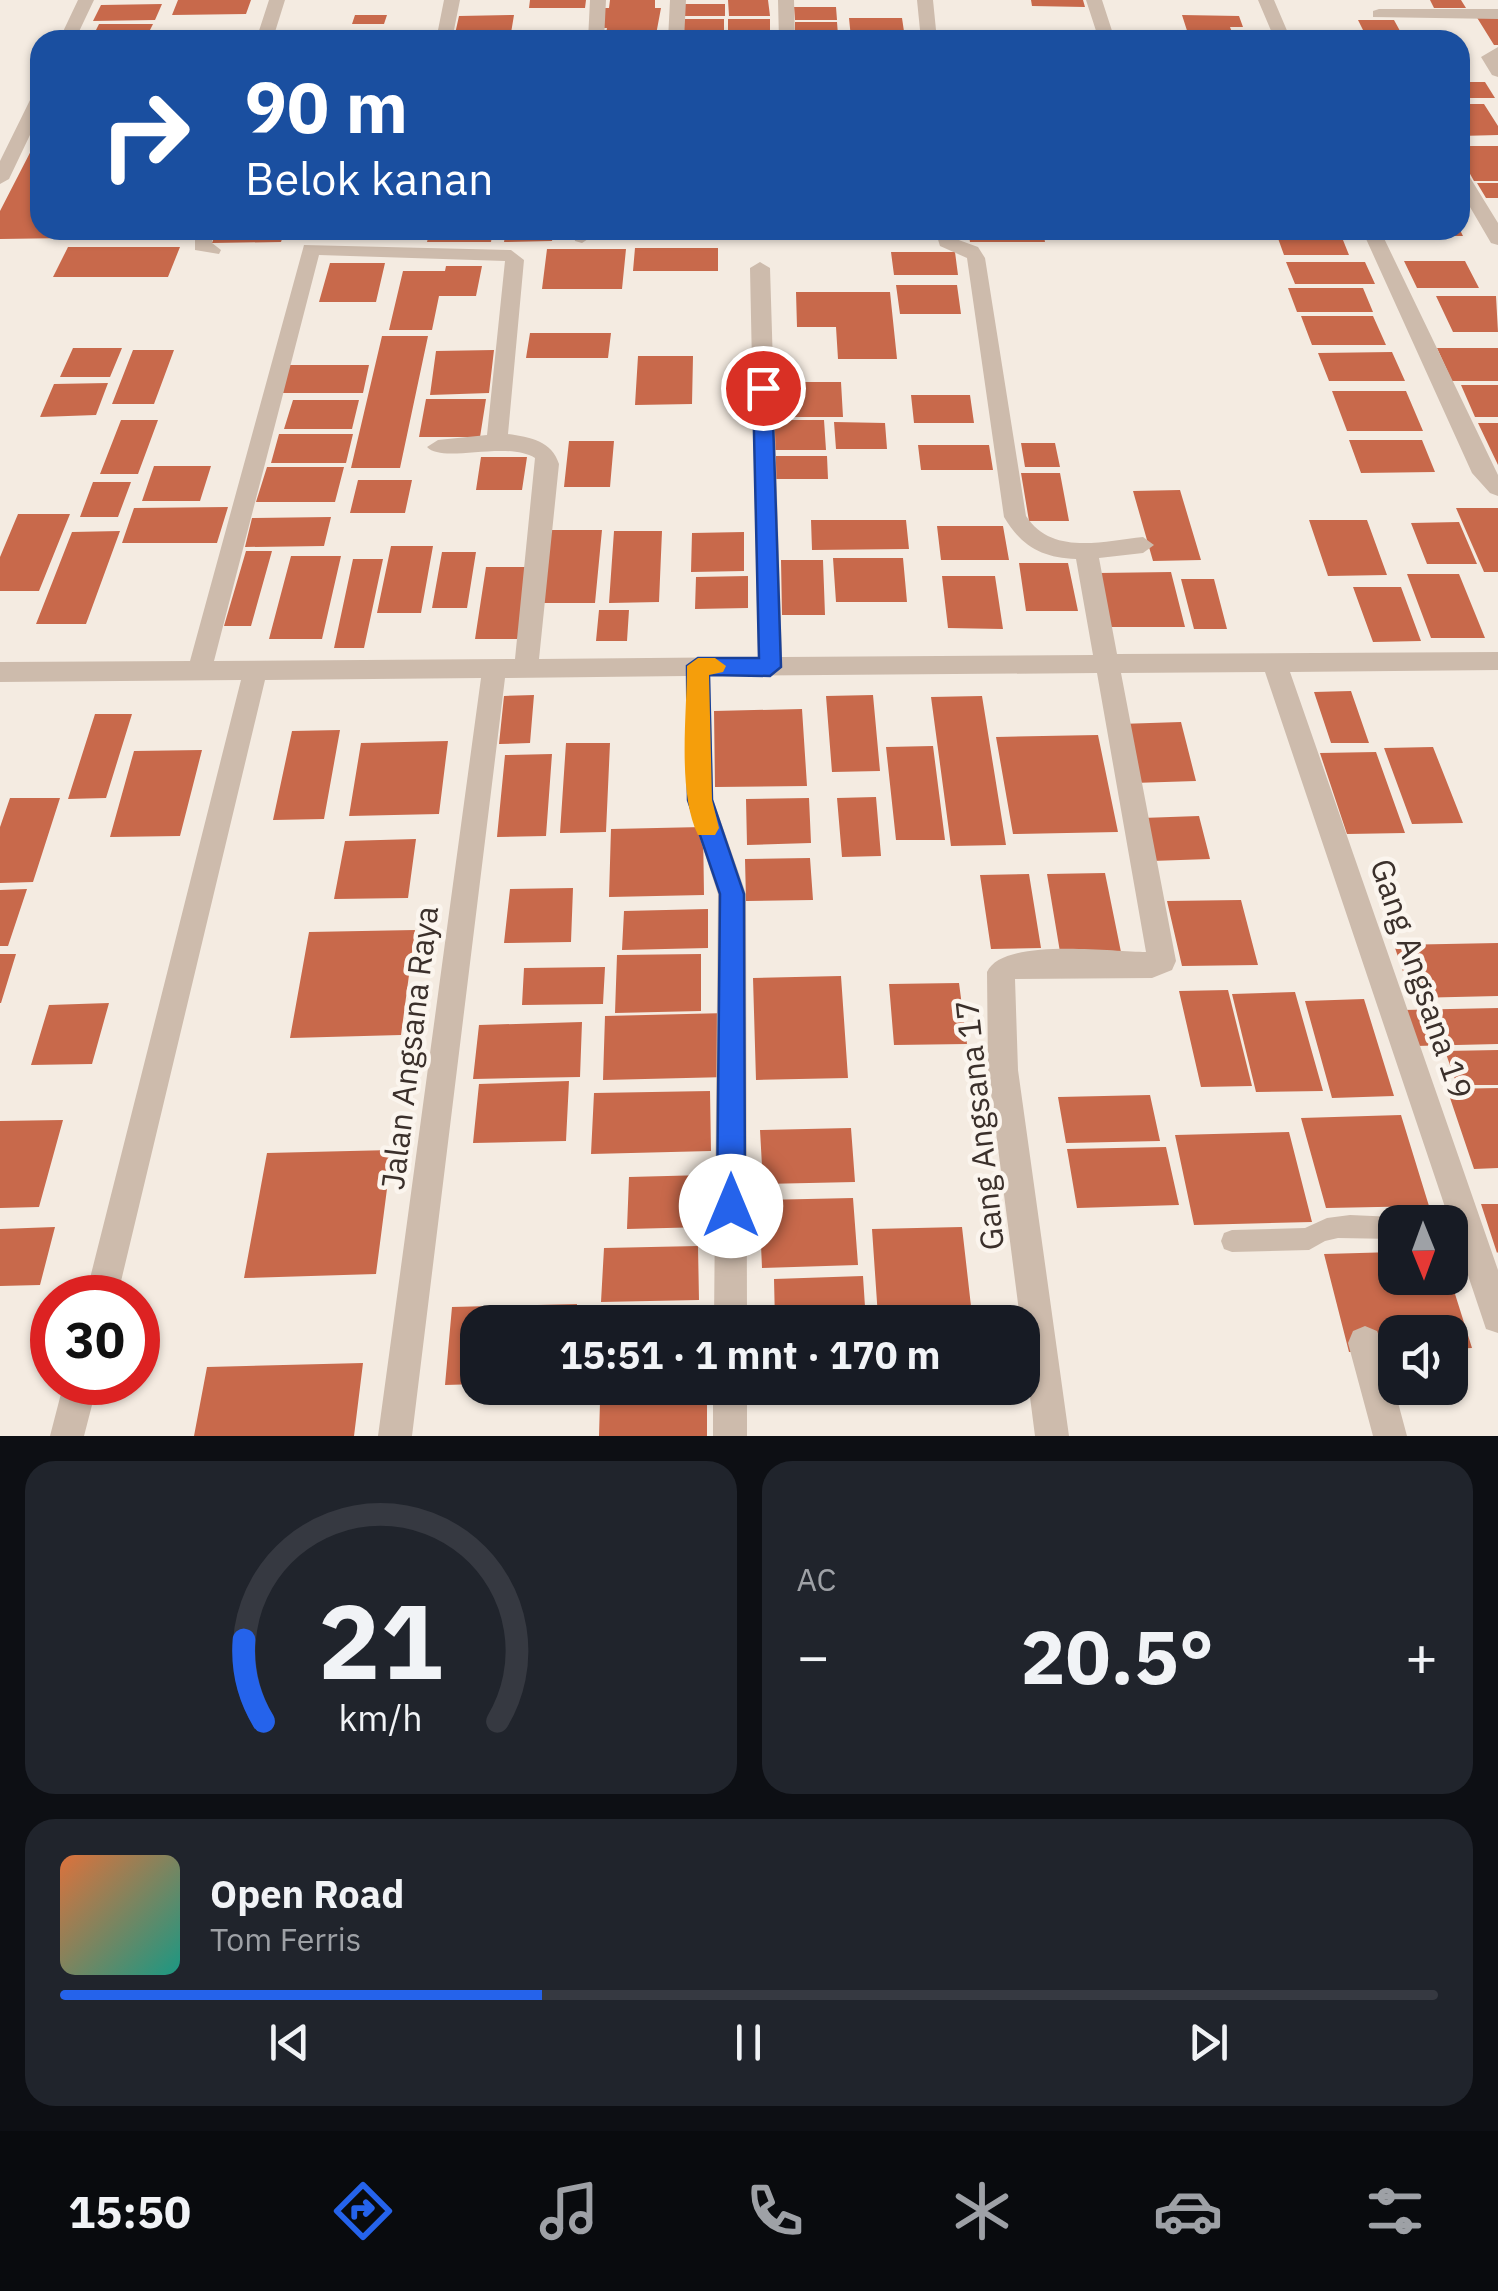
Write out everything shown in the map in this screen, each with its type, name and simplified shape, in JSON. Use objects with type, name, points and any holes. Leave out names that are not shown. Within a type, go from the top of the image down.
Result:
[{"type":"street","points":[[72,30],[86,0]]},
{"type":"street","points":[[267,30],[276,0]]},
{"type":"street","points":[[446,30],[452,0]]},
{"type":"street","points":[[596,30],[598,0]]},
{"type":"street","points":[[676,30],[678,0]]},
{"type":"street","points":[[786,0],[786,30]]},
{"type":"street","points":[[925,0],[928,30]]},
{"type":"street","points":[[1094,0],[1103,30]]},
{"type":"street","points":[[1266,0],[1279,30]]},
{"type":"street","points":[[1379,14],[1498,14]]},
{"type":"street","points":[[1498,52],[1489,57],[1498,72]]},
{"type":"street","points":[[0,179],[30,117]]},
{"type":"street","points":[[1470,192],[1498,239]]},
{"type":"street","points":[[203,240],[202,246],[212,250]]},
{"type":"street","points":[[946,240],[971,251],[976,258],[1014,517],[1022,533],[1039,547],[1086,550],[1143,545]]},
{"type":"street","points":[[1375,240],[1482,473],[1498,488]]},
{"type":"street","points":[[200,672],[311,250],[403,241],[511,256],[516,260],[497,442]]},
{"type":"street","points":[[760,268],[770,667]]},
{"type":"street","points":[[438,447],[497,442],[538,448],[548,464],[526,669]]},
{"type":"street","points":[[1086,550],[1107,664]]},
{"type":"street","points":[[3,679],[254,671],[1498,661]]},
{"type":"street","name":"Gang Angsana 17","points":[[1052,1436],[1003,1070],[1000,978],[1007,967],[1017,964],[1152,965],[1162,961],[1107,664]]},
{"type":"street","name":"Gang Angsana 19","points":[[1275,665],[1451,1205]]},
{"type":"street","points":[[698,666],[700,800],[732,894],[730,1305]]},
{"type":"street","name":"Jalan Angsana Raya","points":[[394,1436],[494,669]]},
{"type":"street","points":[[107,1275],[254,671]]},
{"type":"street","name":"Gang Angsana 19","points":[[1468,1249],[1498,1317]]},
{"type":"street","points":[[1366,1344],[1390,1436]]},
{"type":"street","points":[[68,1436],[75,1405]]},
{"type":"street","points":[[730,1405],[730,1436]]},
{"type":"lane","points":[[1232,1241],[1310,1239],[1319,1230],[1378,1228]]},
{"type":"building","points":[[178,0],[251,0],[246,14],[172,15]]},
{"type":"building","points":[[530,0],[586,0],[585,8],[529,8]]},
{"type":"building","points":[[610,0],[655,0],[655,8],[661,8],[657,30],[600,28],[602,8],[609,8]]},
{"type":"building","points":[[728,0],[768,0],[770,16],[729,16]]},
{"type":"building","points":[[1031,0],[1083,0],[1085,7],[1032,6]]},
{"type":"building","points":[[1430,0],[1461,0],[1466,8],[1434,8]]},
{"type":"building","points":[[162,4],[155,20],[93,21],[101,5]]},
{"type":"building","points":[[684,4],[725,4],[725,16],[683,16]]},
{"type":"building","points":[[794,7],[836,7],[837,20],[795,20]]},
{"type":"building","points":[[355,15],[387,15],[384,24],[352,24]]},
{"type":"building","points":[[514,15],[512,30],[456,30],[459,16]]},
{"type":"building","points":[[1182,15],[1239,16],[1243,27],[1230,27],[1231,30],[1187,30]]},
{"type":"building","points":[[1476,16],[1498,16],[1498,45],[1494,45]]},
{"type":"building","points":[[849,18],[902,18],[904,30],[850,30]]},
{"type":"building","points":[[682,19],[724,19],[724,30],[682,30]]},
{"type":"building","points":[[728,19],[770,19],[770,30],[728,30]]},
{"type":"building","points":[[1358,20],[1394,20],[1400,30],[1363,30]]},
{"type":"building","points":[[795,22],[837,22],[838,30],[795,30]]},
{"type":"building","points":[[99,24],[153,24],[150,30],[96,30]]},
{"type":"building","points":[[1470,82],[1485,82],[1495,98],[1470,98]]},
{"type":"building","points":[[1470,104],[1484,104],[1498,126],[1498,135],[1470,136]]},
{"type":"building","points":[[1470,146],[1498,146],[1498,181],[1474,181],[1470,174]]},
{"type":"building","points":[[30,153],[30,239],[0,239],[0,211]]},
{"type":"building","points":[[1477,183],[1498,183],[1498,198],[1486,198]]},
{"type":"building","points":[[213,240],[282,240],[281,242],[212,243]]},
{"type":"building","points":[[428,240],[491,240],[491,242]]},
{"type":"building","points":[[504,240],[552,240],[552,241]]},
{"type":"building","points":[[970,240],[1045,242],[970,242]]},
{"type":"building","points":[[1279,240],[1343,240],[1349,255],[1284,255]]},
{"type":"building","points":[[68,247],[180,247],[168,277],[53,277]]},
{"type":"building","points":[[635,248],[718,248],[718,271],[633,271]]},
{"type":"building","points":[[547,249],[626,249],[622,289],[542,289]]},
{"type":"building","points":[[891,252],[955,252],[958,275],[894,275]]},
{"type":"building","points":[[1404,261],[1465,261],[1479,288],[1417,288]]},
{"type":"building","points":[[1286,262],[1365,262],[1375,284],[1295,284]]},
{"type":"building","points":[[330,263],[385,263],[376,302],[319,302]]},
{"type":"building","points":[[446,266],[482,266],[476,296],[439,296],[432,330],[389,330],[403,271],[445,271]]},
{"type":"building","points":[[896,285],[957,285],[961,314],[900,314]]},
{"type":"building","points":[[1288,288],[1363,288],[1373,312],[1297,312]]},
{"type":"building","points":[[796,292],[890,292],[897,359],[838,359],[836,327],[797,327]]},
{"type":"building","points":[[1436,296],[1496,296],[1498,332],[1453,332]]},
{"type":"building","points":[[1301,316],[1373,316],[1386,345],[1312,345]]},
{"type":"building","points":[[530,333],[611,333],[608,358],[526,358]]},
{"type":"building","points":[[382,336],[428,336],[400,468],[351,468]]},
{"type":"building","points":[[73,348],[122,348],[110,377],[60,377]]},
{"type":"building","points":[[1437,348],[1498,348],[1498,381],[1452,381]]},
{"type":"building","points":[[133,350],[174,350],[154,404],[112,404]]},
{"type":"building","points":[[494,350],[489,393],[430,395],[436,351]]},
{"type":"building","points":[[1392,352],[1405,381],[1329,381],[1318,353]]},
{"type":"building","points":[[638,356],[693,356],[692,404],[635,405]]},
{"type":"building","points":[[289,365],[369,365],[363,393],[281,393]]},
{"type":"building","points":[[778,382],[841,382],[843,417],[779,417]]},
{"type":"building","points":[[108,383],[96,415],[40,417],[54,384]]},
{"type":"building","points":[[1461,385],[1498,385],[1498,417],[1475,417]]},
{"type":"building","points":[[1332,391],[1406,391],[1423,431],[1347,431]]},
{"type":"building","points":[[911,395],[970,395],[974,423],[914,423]]},
{"type":"building","points":[[426,399],[486,399],[480,437],[419,437]]},
{"type":"building","points":[[293,400],[359,400],[352,429],[284,429]]},
{"type":"building","points":[[121,420],[158,420],[138,474],[100,474]]},
{"type":"building","points":[[769,420],[824,420],[826,450],[770,450]]},
{"type":"building","points":[[834,422],[885,423],[887,449],[836,449]]},
{"type":"building","points":[[1478,423],[1498,423],[1498,465]]},
{"type":"building","points":[[279,434],[353,434],[346,463],[271,463]]},
{"type":"building","points":[[1349,440],[1422,440],[1435,472],[1361,473]]},
{"type":"building","points":[[569,441],[614,441],[610,487],[564,487]]},
{"type":"building","points":[[1021,443],[1055,443],[1060,467],[1025,467]]},
{"type":"building","points":[[918,445],[989,445],[993,470],[921,470]]},
{"type":"building","points":[[776,456],[827,456],[828,479],[776,479]]},
{"type":"building","points":[[481,457],[527,457],[522,490],[476,490]]},
{"type":"building","points":[[154,466],[211,466],[200,501],[142,501]]},
{"type":"building","points":[[267,467],[344,467],[335,502],[256,502]]},
{"type":"building","points":[[1021,473],[1060,473],[1069,521],[1029,521]]},
{"type":"building","points":[[358,480],[412,480],[405,513],[350,513]]},
{"type":"building","points":[[93,482],[131,482],[118,517],[80,517]]},
{"type":"building","points":[[1180,490],[1201,560],[1153,561],[1133,491]]},
{"type":"building","points":[[228,507],[217,543],[122,543],[134,508]]},
{"type":"building","points":[[1456,508],[1498,508],[1498,572],[1484,572]]},
{"type":"building","points":[[18,514],[70,514],[39,591],[0,591],[0,557]]},
{"type":"building","points":[[331,517],[324,546],[245,547],[252,518]]},
{"type":"building","points":[[811,520],[906,520],[909,549],[812,550]]},
{"type":"building","points":[[1309,520],[1367,520],[1387,575],[1328,576]]},
{"type":"building","points":[[1459,522],[1477,564],[1427,564],[1411,523]]},
{"type":"building","points":[[937,526],[1003,526],[1009,560],[941,560]]},
{"type":"building","points":[[549,530],[602,530],[595,603],[540,603]]},
{"type":"building","points":[[120,531],[86,624],[36,624],[72,532]]},
{"type":"building","points":[[614,531],[662,531],[659,602],[609,603]]},
{"type":"building","points":[[744,532],[744,571],[691,572],[692,533]]},
{"type":"building","points":[[391,546],[433,546],[421,613],[377,613]]},
{"type":"building","points":[[246,551],[272,551],[251,626],[224,626]]},
{"type":"building","points":[[442,552],[476,552],[467,608],[432,608]]},
{"type":"building","points":[[291,556],[341,556],[322,639],[269,639]]},
{"type":"building","points":[[833,558],[903,558],[907,602],[836,602]]},
{"type":"building","points":[[353,559],[383,559],[364,648],[334,648]]},
{"type":"building","points":[[781,560],[823,560],[825,615],[782,615]]},
{"type":"building","points":[[1019,563],[1068,563],[1078,611],[1026,611]]},
{"type":"building","points":[[486,567],[531,567],[522,639],[475,639]]},
{"type":"building","points":[[1171,572],[1185,627],[1110,627],[1099,573]]},
{"type":"building","points":[[1407,574],[1459,574],[1485,638],[1431,638]]},
{"type":"building","points":[[748,576],[748,608],[695,609],[696,577]]},
{"type":"building","points":[[942,576],[995,576],[1003,629],[948,628]]},
{"type":"building","points":[[1181,579],[1214,579],[1227,629],[1194,629]]},
{"type":"building","points":[[1353,587],[1401,587],[1421,641],[1373,642]]},
{"type":"building","points":[[599,610],[629,610],[627,641],[596,641]]},
{"type":"building","points":[[1351,691],[1369,743],[1331,743],[1314,692]]},
{"type":"building","points":[[534,695],[530,743],[499,744],[504,696]]},
{"type":"building","points":[[873,695],[880,771],[832,772],[826,696]]},
{"type":"building","points":[[982,696],[1006,845],[951,846],[931,697]]},
{"type":"building","points":[[802,709],[807,786],[715,787],[714,711]]},
{"type":"building","points":[[95,714],[132,714],[106,798],[68,799]]},
{"type":"building","points":[[1181,722],[1196,781],[1133,783],[1120,724]]},
{"type":"building","points":[[340,730],[324,819],[273,820],[292,731]]},
{"type":"building","points":[[1098,735],[1118,832],[1013,834],[996,737]]},
{"type":"building","points":[[448,741],[439,814],[349,816],[361,743]]},
{"type":"building","points":[[566,743],[610,743],[606,832],[560,833]]},
{"type":"building","points":[[933,746],[945,840],[896,840],[886,747]]},
{"type":"building","points":[[1433,747],[1463,823],[1412,824],[1384,748]]},
{"type":"building","points":[[202,750],[180,836],[110,837],[134,751]]},
{"type":"building","points":[[1376,752],[1405,833],[1347,834],[1320,753]]},
{"type":"building","points":[[552,754],[546,836],[497,837],[505,755]]},
{"type":"building","points":[[876,797],[881,856],[842,857],[837,798]]},
{"type":"building","points":[[10,798],[60,798],[33,882],[0,883],[0,827]]},
{"type":"building","points":[[809,798],[811,843],[747,845],[746,799]]},
{"type":"building","points":[[1199,816],[1210,859],[1151,861],[1142,818]]},
{"type":"building","points":[[703,827],[704,895],[609,897],[611,829]]},
{"type":"building","points":[[416,839],[408,898],[334,899],[345,841]]},
{"type":"building","points":[[810,858],[813,900],[746,901],[745,859]]},
{"type":"building","points":[[1105,873],[1121,952],[1060,952],[1047,874]]},
{"type":"building","points":[[1029,874],[1041,948],[991,949],[980,875]]},
{"type":"building","points":[[573,888],[571,942],[504,943],[510,889]]},
{"type":"building","points":[[27,889],[8,946],[0,946],[0,890]]},
{"type":"building","points":[[1241,900],[1258,965],[1182,966],[1167,901]]},
{"type":"building","points":[[708,909],[708,948],[622,950],[624,911]]},
{"type":"building","points":[[415,930],[401,1035],[290,1038],[309,932]]},
{"type":"building","points":[[1498,943],[1498,996],[1412,998],[1394,945]]},
{"type":"building","points":[[0,954],[16,954],[1,1003],[0,1003]]},
{"type":"building","points":[[701,954],[701,1011],[615,1013],[617,955]]},
{"type":"building","points":[[605,967],[603,1004],[522,1005],[524,968]]},
{"type":"building","points":[[841,976],[848,1078],[756,1080],[753,978]]},
{"type":"building","points":[[959,983],[967,1044],[894,1045],[889,984]]},
{"type":"building","points":[[1228,990],[1252,1086],[1201,1087],[1179,991]]},
{"type":"building","points":[[1295,992],[1323,1091],[1256,1092],[1232,994]]},
{"type":"building","points":[[1364,999],[1394,1096],[1332,1098],[1305,1001]]},
{"type":"building","points":[[109,1003],[92,1064],[31,1065],[49,1005]]},
{"type":"building","points":[[1498,1008],[1498,1044],[1415,1046],[1403,1010]]},
{"type":"building","points":[[727,1013],[728,1077],[603,1080],[605,1016]]},
{"type":"building","points":[[582,1022],[580,1077],[473,1079],[479,1025]]},
{"type":"building","points":[[1498,1050],[1498,1085],[1457,1085],[1445,1051]]},
{"type":"building","points":[[569,1081],[566,1141],[473,1143],[479,1084]]},
{"type":"building","points":[[1498,1088],[1498,1168],[1474,1169],[1447,1089]]},
{"type":"building","points":[[710,1091],[711,1151],[591,1154],[594,1093]]},
{"type":"building","points":[[1150,1095],[1160,1141],[1066,1143],[1058,1097]]},
{"type":"building","points":[[1401,1115],[1429,1205],[1326,1208],[1301,1118]]},
{"type":"building","points":[[63,1120],[39,1207],[0,1208],[0,1121]]},
{"type":"building","points":[[851,1128],[855,1182],[763,1184],[760,1130]]},
{"type":"building","points":[[1289,1132],[1312,1222],[1194,1225],[1175,1135]]},
{"type":"building","points":[[1166,1147],[1179,1205],[1077,1208],[1067,1149]]},
{"type":"building","points":[[392,1150],[376,1274],[244,1278],[267,1153]]},
{"type":"building","points":[[706,1175],[706,1227],[627,1229],[629,1177]]},
{"type":"building","points":[[853,1198],[858,1265],[762,1268],[759,1200]]},
{"type":"building","points":[[1481,1204],[1498,1204],[1497,1253]]},
{"type":"building","points":[[55,1227],[43,1275],[30,1275],[30,1285],[0,1286],[0,1229]]},
{"type":"building","points":[[962,1227],[971,1305],[877,1305],[872,1229]]},
{"type":"building","points":[[698,1246],[699,1300],[601,1302],[604,1248]]},
{"type":"building","points":[[1378,1252],[1378,1295],[1455,1295],[1462,1315],[1378,1315],[1378,1351],[1349,1352],[1324,1254]]},
{"type":"building","points":[[863,1276],[865,1305],[775,1305],[774,1279]]},
{"type":"building","points":[[452,1307],[460,1307],[460,1385],[445,1385]]},
{"type":"building","points":[[363,1363],[354,1436],[194,1436],[207,1367]]},
{"type":"building","points":[[600,1405],[707,1405],[707,1436],[599,1436]]},
{"type":"slow traffic","points":[[707,828],[700,800],[698,666],[715,666]]},
{"type":"route","points":[[731,1206],[732,894],[700,800],[698,666],[770,667],[763,388]]}]
